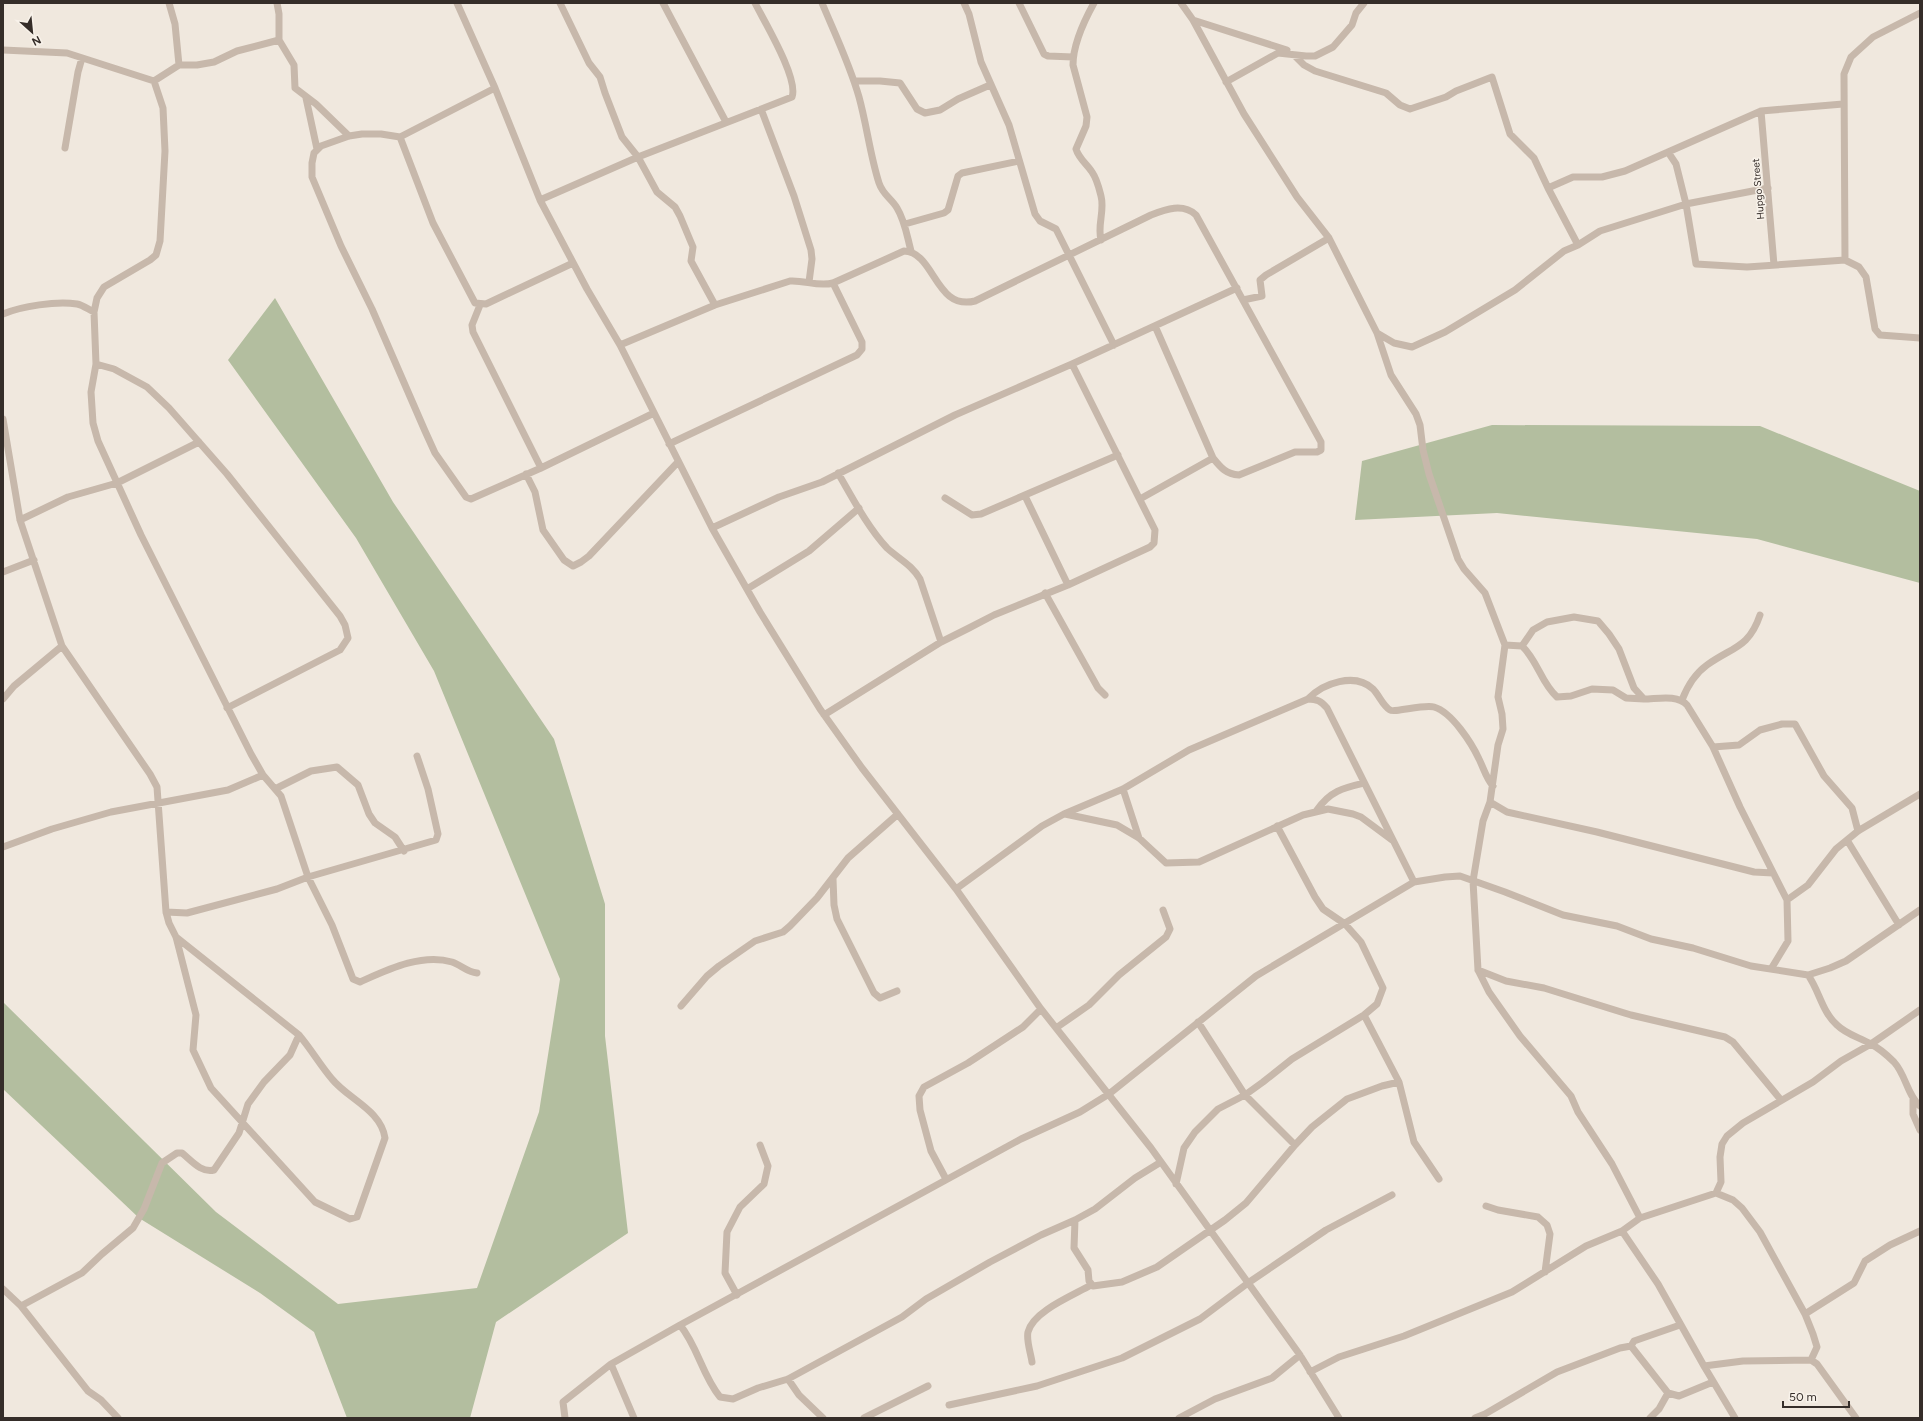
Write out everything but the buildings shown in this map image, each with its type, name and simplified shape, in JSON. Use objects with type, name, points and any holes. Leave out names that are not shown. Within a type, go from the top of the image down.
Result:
[{"type":"street","points":[[169,3],[175,24],[179,64]]},
{"type":"street","points":[[277,3],[280,14],[279,40],[294,64],[295,88],[306,98],[316,104],[349,136]]},
{"type":"street","points":[[457,3],[495,88],[540,200],[573,263],[620,345],[712,528],[747,589],[824,715],[956,889],[1056,1028],[1161,1162],[1300,1355],[1339,1418]]},
{"type":"street","points":[[560,3],[589,63],[600,77],[622,137],[638,157],[657,192],[675,207],[680,216],[693,247],[691,261],[715,305]]},
{"type":"street","points":[[663,3],[726,122]]},
{"type":"street","points":[[540,200],[638,157],[792,97],[793,90],[787,66],[755,3]]},
{"type":"street","points":[[822,3],[854,81],[865,118],[880,185],[886,196],[898,209],[905,224],[911,251]]},
{"type":"street","points":[[964,3],[976,50],[990,85],[1002,106],[1009,125],[1035,214],[1040,221],[1056,229],[1114,345]]},
{"type":"street","points":[[1019,3],[1044,54],[1048,56],[1073,57]]},
{"type":"street","points":[[1094,3],[1084,21],[1073,57],[1075,77],[1087,116],[1086,126],[1076,149],[1078,155],[1095,177],[1101,198],[1102,212],[1099,228],[1101,240]]},
{"type":"street","points":[[1181,3],[1193,20],[1244,114],[1297,196],[1329,238],[1377,333],[1391,374],[1416,414],[1420,425],[1423,450],[1429,474],[1458,559],[1464,569],[1485,593],[1505,645],[1498,697],[1504,729],[1498,745],[1493,786],[1490,802],[1483,821],[1473,880],[1478,970],[1489,992],[1520,1036],[1570,1096],[1578,1112],[1612,1164],[1640,1218]]},
{"type":"street","points":[[1226,82],[1278,53],[1282,52],[1294,55],[1315,56],[1333,47],[1352,25],[1356,13],[1364,3]]},
{"type":"street","points":[[1845,260],[1844,74],[1851,57],[1873,37],[1920,13]]},
{"type":"street","points":[[1193,20],[1306,56]]},
{"type":"street","points":[[154,81],[179,64],[197,65],[214,62],[237,51],[279,40]]},
{"type":"street","points":[[3,50],[67,53],[154,81]]},
{"type":"street","points":[[1294,55],[1304,65],[1315,71],[1386,93],[1400,106],[1410,109],[1446,97],[1456,91],[1492,77],[1510,134],[1534,158],[1578,245]]},
{"type":"street","points":[[65,148],[78,72],[82,58]]},
{"type":"street","points":[[154,81],[163,108],[165,151],[160,241],[156,255],[150,260],[104,286],[97,298],[94,312],[96,364],[91,392],[93,423],[98,441],[227,708],[263,775],[281,796],[308,877],[346,956],[353,979],[360,982],[387,970],[408,963],[431,960],[452,962],[470,972],[477,973]]},
{"type":"street","points":[[854,81],[900,83],[917,109],[925,113],[940,110],[958,99],[990,85]]},
{"type":"street","points":[[317,149],[349,136],[381,134],[400,137],[495,88]]},
{"type":"street","points":[[306,98],[317,149],[312,163],[312,177],[349,266],[372,309],[435,453],[466,497],[471,499],[541,468],[654,413]]},
{"type":"street","points":[[1548,188],[1573,177],[1602,177],[1625,171],[1761,111],[1843,104]]},
{"type":"street","points":[[761,109],[794,196],[811,250],[812,259],[809,282]]},
{"type":"street","name":"Hupgo Street","points":[[1761,111],[1774,265]]},
{"type":"street","points":[[400,137],[433,223],[472,300],[475,303],[480,305],[486,304],[573,263]]},
{"type":"street","points":[[1668,152],[1676,164],[1686,204],[1696,264],[1747,267],[1845,260],[1859,267],[1866,277],[1875,329],[1880,335],[1920,338]]},
{"type":"street","points":[[905,224],[944,213],[948,210],[958,176],[962,173],[1019,161]]},
{"type":"street","points":[[1377,333],[1394,343],[1412,347],[1445,332],[1515,290],[1564,251],[1578,245],[1600,231],[1686,204],[1768,188]]},
{"type":"street","points":[[620,345],[715,305],[790,281],[825,285],[833,283],[904,251],[911,251],[918,256],[947,294],[958,302],[965,303],[975,301],[1151,215],[1174,208],[1191,210],[1196,215],[1237,288],[1321,442],[1321,450],[1317,452],[1295,452],[1239,475],[1226,472],[1213,458],[1155,326]]},
{"type":"street","points":[[1243,300],[1262,296],[1260,280],[1329,238]]},
{"type":"street","points":[[669,444],[856,355],[862,349],[862,342],[833,283]]},
{"type":"street","points":[[712,528],[778,497],[822,482],[955,415],[1072,364],[1237,288]]},
{"type":"street","points":[[3,314],[12,310],[52,304],[78,304],[94,312]]},
{"type":"street","points":[[480,305],[472,325],[473,332],[541,468]]},
{"type":"street","points":[[96,364],[114,369],[147,387],[169,408],[257,511],[340,616],[345,625],[348,638],[340,650],[227,708]]},
{"type":"street","points":[[824,715],[941,642],[994,615],[1045,593],[1068,585],[1150,547],[1154,543],[1155,530],[1072,364]]},
{"type":"street","points":[[4,424],[20,520],[62,646],[157,786],[159,794],[157,802],[166,912],[169,924],[176,937],[196,1015],[193,1050],[211,1088],[243,1121],[271,1155],[293,1176],[315,1202],[350,1219],[357,1216],[385,1138],[384,1130],[376,1117],[333,1080],[312,1050],[299,1035],[176,937]]},
{"type":"street","points":[[20,520],[68,497],[117,483],[199,442]]},
{"type":"street","points":[[945,498],[966,512],[977,516],[1118,455]]},
{"type":"street","points":[[1140,499],[1213,458]]},
{"type":"street","points":[[526,474],[535,492],[542,530],[564,560],[572,566],[582,562],[589,556],[678,462]]},
{"type":"street","points":[[838,473],[859,508],[887,548],[916,571],[941,642]]},
{"type":"street","points":[[1025,496],[1068,585]]},
{"type":"street","points":[[747,589],[810,551],[859,508]]},
{"type":"street","points":[[3,572],[34,560]]},
{"type":"street","points":[[1045,593],[1098,688],[1105,695]]},
{"type":"street","points":[[1682,700],[1688,685],[1706,665],[1741,646],[1756,626],[1760,615]]},
{"type":"street","points":[[1522,646],[1533,630],[1547,622],[1574,617],[1598,621],[1610,634],[1619,649],[1634,688],[1644,700]]},
{"type":"street","points":[[1505,645],[1522,646],[1529,653],[1551,692],[1557,697],[1571,696],[1592,689],[1613,690],[1626,698],[1644,700],[1682,700]]},
{"type":"street","points":[[3,699],[14,686],[62,646]]},
{"type":"street","points":[[956,889],[1042,826],[1064,814],[1123,789],[1189,750],[1308,698],[1313,693],[1339,681],[1361,681],[1373,689],[1388,710],[1393,712],[1417,706],[1435,707],[1450,716],[1473,746],[1487,779],[1493,786]]},
{"type":"street","points":[[1308,698],[1316,699],[1322,702],[1327,708],[1414,882]]},
{"type":"street","points":[[1682,700],[1713,747],[1740,807],[1787,900],[1788,941],[1771,969]]},
{"type":"street","points":[[1713,747],[1739,745],[1760,730],[1782,724],[1795,724],[1824,776],[1852,808],[1858,831]]},
{"type":"street","points":[[166,912],[187,913],[277,889],[308,877],[432,843],[438,838],[428,789],[417,756]]},
{"type":"street","points":[[276,789],[310,771],[337,767],[358,785],[369,814],[375,823],[396,837],[404,850]]},
{"type":"street","points":[[3,847],[52,829],[104,814],[157,802],[228,790],[263,775]]},
{"type":"street","points":[[1317,810],[1324,800],[1342,788],[1364,783]]},
{"type":"street","points":[[1123,789],[1139,838]]},
{"type":"street","points":[[1787,900],[1808,885],[1836,849],[1858,831],[1920,794]]},
{"type":"street","points":[[1490,802],[1508,812],[1597,832],[1754,872],[1773,873]]},
{"type":"street","points":[[1064,814],[1117,825],[1139,838],[1166,863],[1199,862],[1277,826],[1317,810],[1328,809],[1361,817],[1394,841]]},
{"type":"street","points":[[682,1006],[707,976],[719,966],[755,941],[783,932],[790,926],[833,879],[848,858],[898,814]]},
{"type":"street","points":[[1176,1184],[1184,1148],[1195,1132],[1218,1109],[1245,1095],[1292,1059],[1364,1015],[1377,1004],[1381,996],[1383,988],[1361,942],[1345,924],[1323,909],[1277,826]]},
{"type":"street","points":[[1847,840],[1899,925]]},
{"type":"street","points":[[565,1418],[564,1402],[612,1364],[946,1179],[1021,1139],[1070,1118],[1109,1094],[1256,976],[1414,882],[1460,876],[1563,915],[1617,926],[1651,939],[1693,948],[1751,966],[1808,974],[1830,968],[1846,961],[1920,910]]},
{"type":"street","points":[[833,879],[834,905],[838,919],[874,992],[880,998],[898,991]]},
{"type":"street","points":[[1056,1028],[1089,1005],[1119,975],[1170,933],[1163,910]]},
{"type":"street","points":[[1478,970],[1506,980],[1544,988],[1631,1015],[1725,1036],[1733,1042],[1781,1100]]},
{"type":"street","points":[[1808,974],[1828,1014],[1836,1024],[1846,1033],[1871,1044],[1894,1062],[1905,1078],[1913,1100],[1913,1114],[1920,1130]]},
{"type":"street","points":[[946,1179],[931,1151],[920,1110],[919,1096],[924,1087],[968,1063],[1022,1027],[1041,1008]]},
{"type":"street","points":[[1716,1193],[1721,1182],[1720,1157],[1722,1144],[1727,1136],[1743,1123],[1813,1082],[1841,1061],[1871,1044],[1920,1010]]},
{"type":"street","points":[[1364,1015],[1399,1082],[1414,1142],[1439,1178]]},
{"type":"street","points":[[1198,1022],[1245,1095],[1294,1144]]},
{"type":"street","points":[[21,1306],[82,1273],[133,1228],[144,1209],[162,1163],[177,1153],[182,1153],[200,1168],[208,1171],[214,1170],[238,1133],[248,1104],[264,1082],[290,1055],[299,1035]]},
{"type":"street","points":[[1032,1362],[1028,1332],[1035,1319],[1046,1310],[1091,1285],[1094,1286],[1122,1282],[1157,1267],[1225,1220],[1254,1196],[1294,1144],[1312,1127],[1347,1099],[1382,1086],[1399,1082]]},
{"type":"street","points":[[1913,1100],[1920,1106]]},
{"type":"street","points":[[737,1295],[725,1273],[727,1232],[740,1207],[764,1184],[768,1166],[760,1144]]},
{"type":"street","points":[[680,1325],[692,1341],[703,1370],[720,1397],[733,1399],[758,1388],[788,1379],[902,1317],[926,1300],[990,1262],[1041,1234],[1075,1220],[1095,1209],[1135,1178],[1161,1162]]},
{"type":"street","points":[[1310,1372],[1340,1357],[1404,1336],[1512,1292],[1586,1246],[1622,1231],[1640,1218],[1716,1193],[1732,1200],[1742,1208],[1760,1232],[1805,1314],[1817,1347],[1811,1360]]},
{"type":"street","points":[[949,1405],[1037,1386],[1122,1358],[1200,1319],[1248,1283],[1326,1230],[1392,1195]]},
{"type":"street","points":[[1486,1206],[1504,1212],[1538,1217],[1547,1225],[1550,1234],[1546,1272]]},
{"type":"street","points":[[1075,1220],[1074,1248],[1088,1270],[1091,1285]]},
{"type":"street","points":[[1622,1231],[1658,1284],[1680,1325],[1735,1418]]},
{"type":"street","points":[[1805,1314],[1854,1283],[1865,1261],[1920,1231]]},
{"type":"street","points":[[3,1289],[21,1306],[88,1391],[101,1400],[118,1418]]},
{"type":"street","points":[[1475,1418],[1485,1414],[1557,1372],[1620,1348],[1631,1346],[1634,1341],[1680,1325]]},
{"type":"street","points":[[1631,1346],[1668,1393],[1679,1396],[1713,1382]]},
{"type":"street","points":[[1179,1418],[1215,1399],[1272,1378],[1300,1355]]},
{"type":"street","points":[[1704,1366],[1743,1361],[1811,1360],[1817,1364],[1856,1418]]},
{"type":"street","points":[[612,1364],[634,1418]]},
{"type":"street","points":[[788,1379],[799,1395],[823,1418]]},
{"type":"street","points":[[864,1418],[928,1386]]},
{"type":"street","points":[[1650,1418],[1659,1409],[1668,1393]]},
{"type":"green space","points":[[275,298],[393,502],[554,739],[605,904],[605,1036],[628,1233],[496,1322],[470,1418],[347,1418],[314,1332],[260,1293],[139,1218],[3,1089],[3,1002],[216,1212],[338,1304],[477,1288],[539,1112],[560,979],[434,671],[356,538],[228,360]]},
{"type":"green space","points":[[1492,425],[1760,426],[1920,491],[1920,583],[1757,539],[1497,513],[1355,520],[1362,461]]}]
